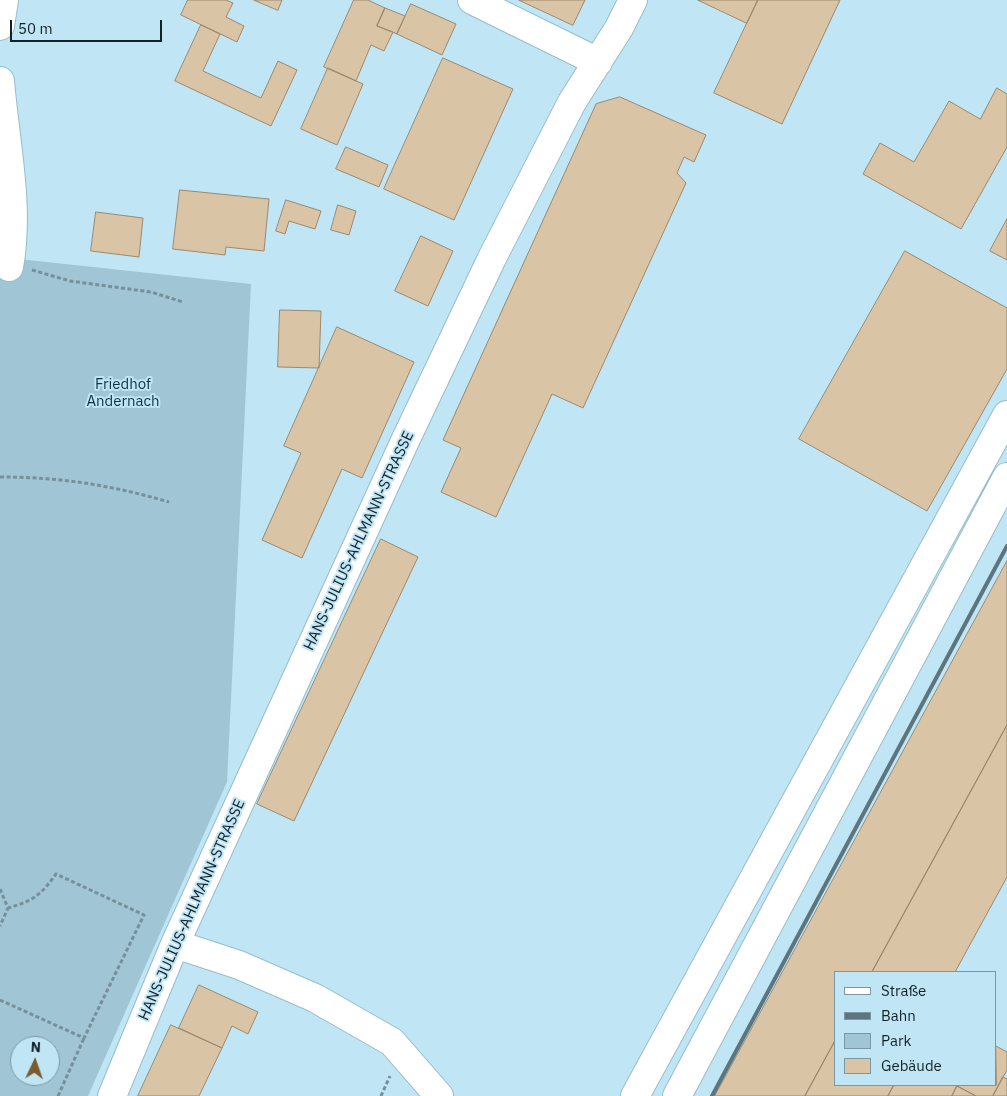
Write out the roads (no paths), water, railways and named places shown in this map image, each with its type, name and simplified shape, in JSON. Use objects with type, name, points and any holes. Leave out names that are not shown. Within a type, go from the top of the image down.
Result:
[{"type":"street","points":[[0,26],[4,0]]},
{"type":"street","points":[[472,0],[598,62]]},
{"type":"street","name":"HANS-JULIUS-AHLMANN-STRASSE","points":[[112,1096],[175,944],[492,258],[572,102],[598,62],[633,0]]},
{"type":"street","points":[[0,81],[14,238],[9,267]]},
{"type":"street","points":[[635,1096],[1007,415]]},
{"type":"street","points":[[677,1096],[1007,477]]},
{"type":"street","points":[[175,944],[239,964],[315,998],[392,1042],[438,1096]]},
{"type":"railway","points":[[712,1096],[1007,546]]},
{"type":"park label","name":"Friedhof Andernach","points":[[123,394]]}]
